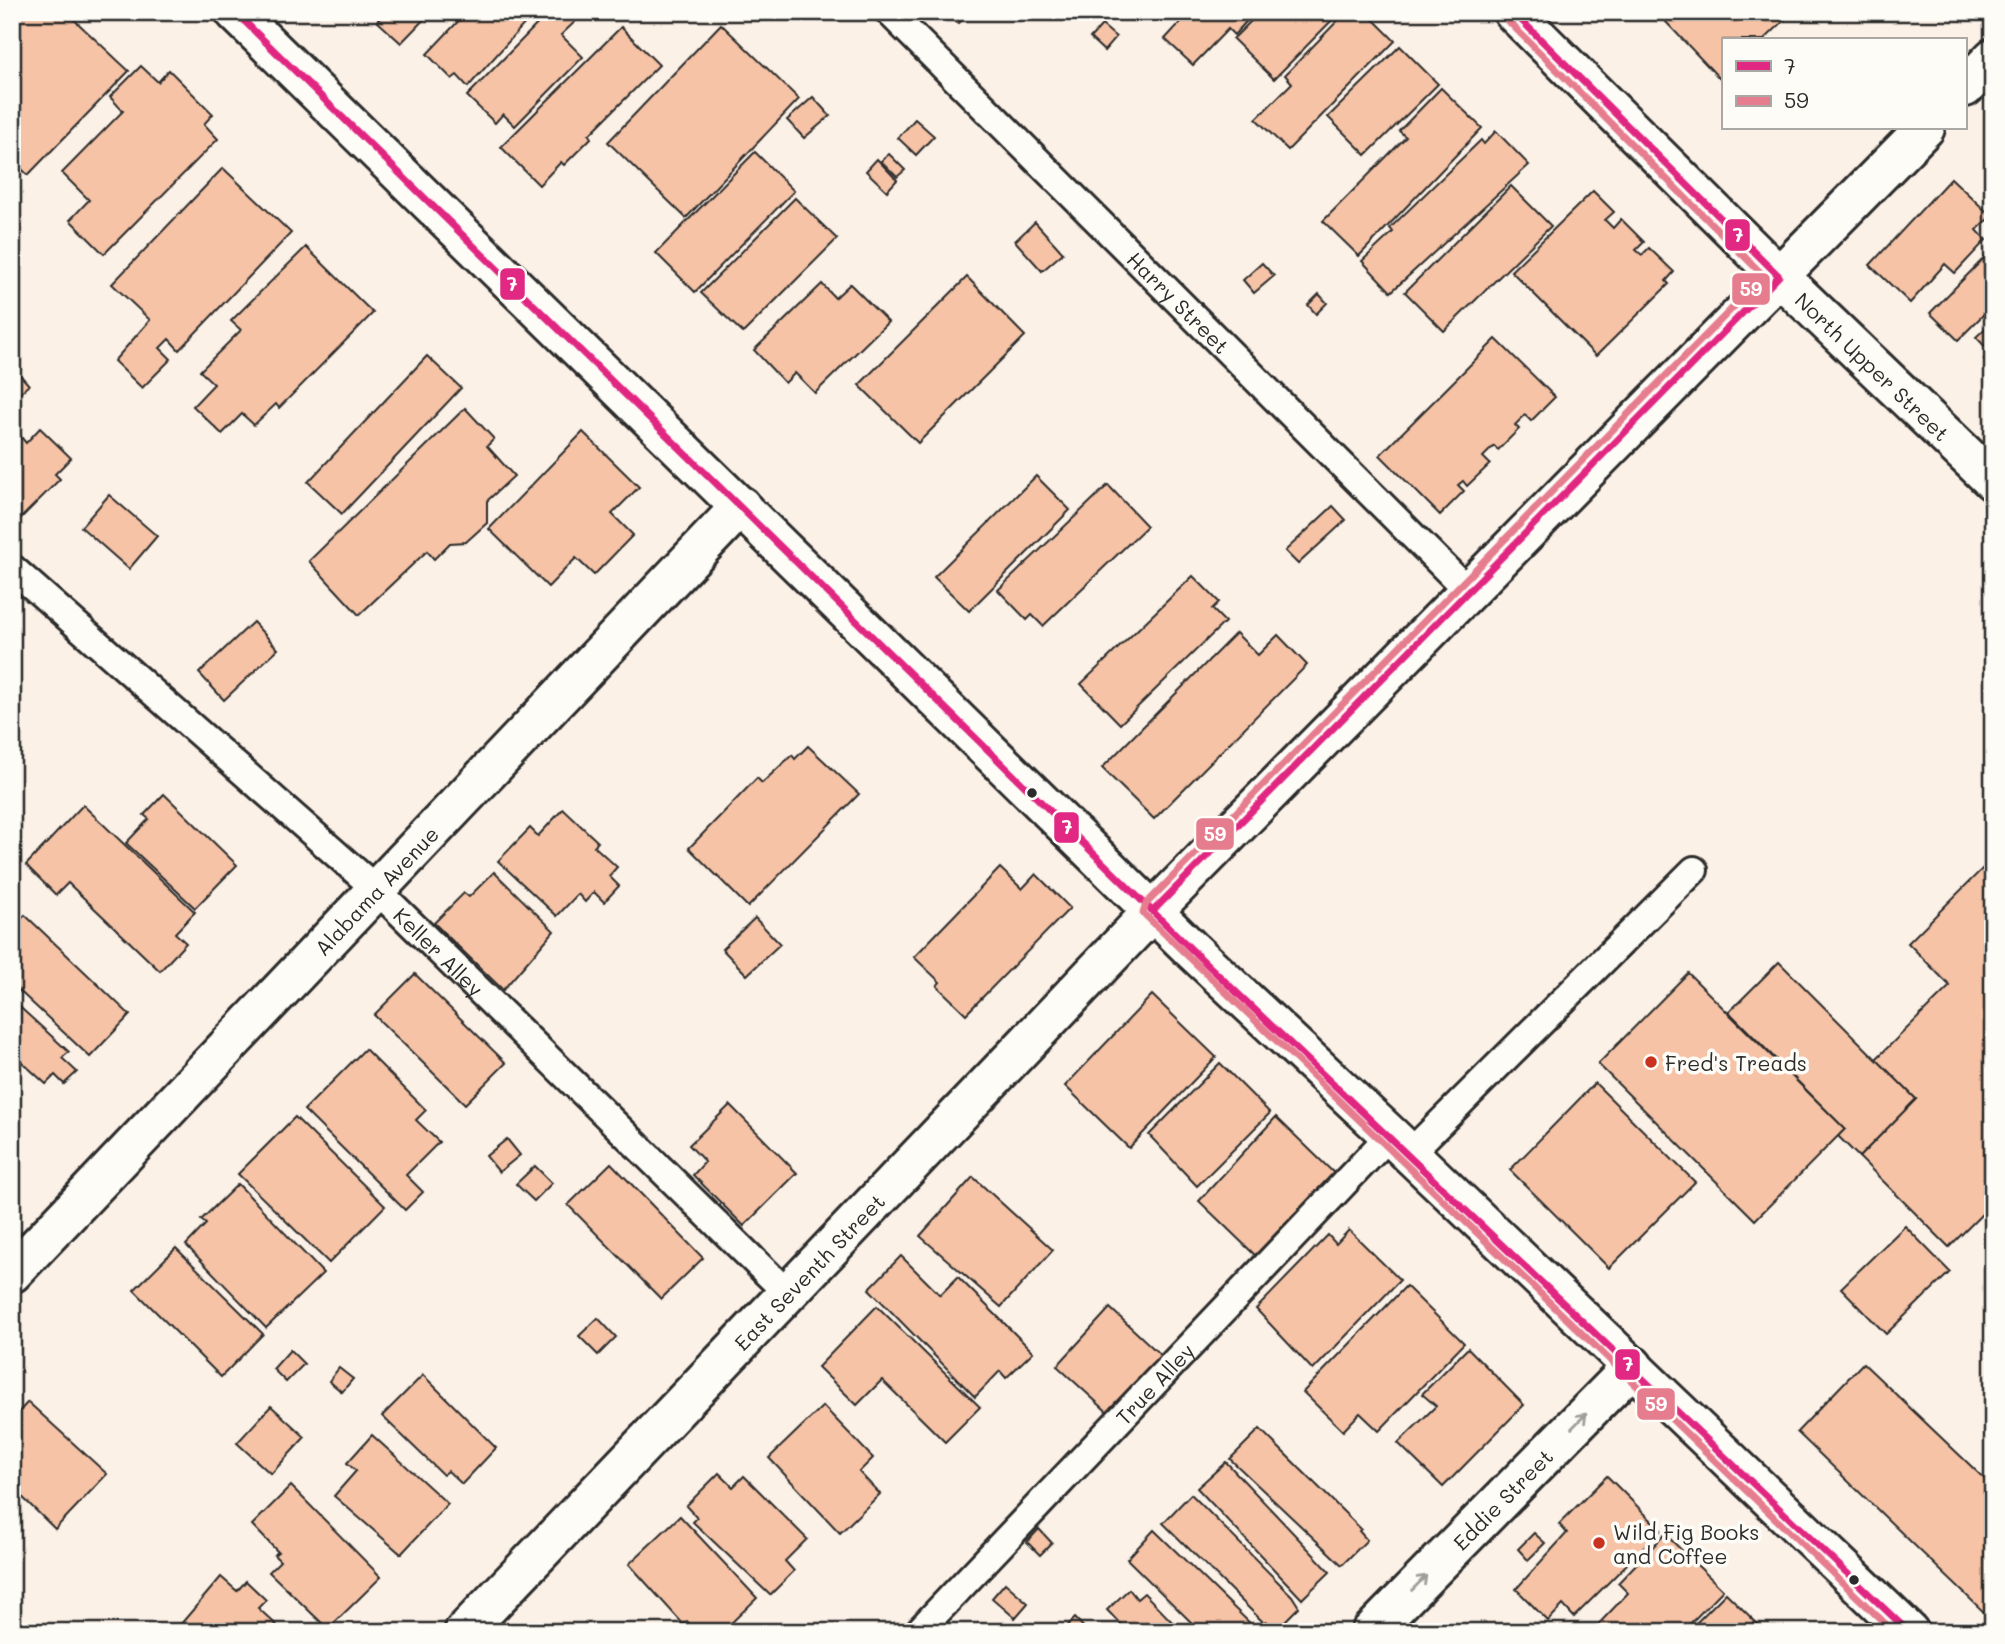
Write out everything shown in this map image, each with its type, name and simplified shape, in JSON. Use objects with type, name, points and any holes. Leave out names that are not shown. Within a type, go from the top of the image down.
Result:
[{"type":"street","points":[[235,12],[1153,911],[1909,1632]]},
{"type":"street","name":"North Upper Street","points":[[1513,12],[1779,276],[1993,481]]},
{"type":"street","points":[[1966,86],[1993,58]]},
{"type":"street","name":"East Seventh Street","points":[[464,1632],[1153,911],[1923,130]]},
{"type":"street","name":"Alabama Avenue","points":[[12,1273],[741,506]]},
{"type":"street","name":"Eddie Street","points":[[1371,1632],[1633,1366]]},
{"type":"lane","name":"Harry Street","points":[[889,12],[1469,592]]},
{"type":"lane","name":"Keller Alley","points":[[12,568],[377,890],[788,1294]]},
{"type":"lane","name":"True Alley","points":[[918,1632],[1399,1144],[1694,870]]},
{"type":"building","points":[[23,12],[66,12],[129,71],[28,175],[12,160],[12,23]]},
{"type":"building","points":[[385,12],[431,12],[401,43],[377,21]]},
{"type":"building","points":[[467,12],[535,12],[468,87],[457,75],[452,79],[427,54]]},
{"type":"building","points":[[549,12],[575,12],[580,17],[561,35],[583,57],[515,126],[503,114],[495,123],[467,96]]},
{"type":"building","points":[[947,12],[970,12],[958,24]]},
{"type":"building","points":[[1190,12],[1255,12],[1234,35],[1228,29],[1193,65],[1165,39]]},
{"type":"building","points":[[1260,12],[1340,12],[1274,79],[1233,39]]},
{"type":"building","points":[[1346,12],[1366,12],[1395,41],[1288,150],[1256,119],[1292,83],[1285,75]]},
{"type":"building","points":[[1673,12],[1793,12],[1766,38],[1722,38],[1722,81],[1665,21]]},
{"type":"building","points":[[721,24],[799,99],[686,218],[608,142]]},
{"type":"building","points":[[1102,25],[1116,37],[1104,51],[1090,38]]},
{"type":"building","points":[[621,27],[659,65],[589,135],[591,138],[564,165],[561,162],[539,185],[501,147]]},
{"type":"building","points":[[1400,46],[1438,84],[1366,155],[1328,117]]},
{"type":"building","points":[[141,66],[158,82],[169,70],[213,114],[204,124],[218,139],[104,254],[70,220],[89,200],[62,173],[123,111],[110,97]]},
{"type":"building","points":[[1441,88],[1482,128],[1359,256],[1323,221],[1406,137],[1399,131]]},
{"type":"building","points":[[813,97],[830,116],[804,138],[787,120]]},
{"type":"building","points":[[915,119],[934,136],[916,155],[898,138]]},
{"type":"building","points":[[1496,131],[1529,165],[1391,292],[1362,261],[1393,232],[1390,228],[1481,140],[1484,144]]},
{"type":"building","points":[[755,152],[794,191],[695,292],[656,253]]},
{"type":"building","points":[[889,154],[905,170],[897,177],[881,161]]},
{"type":"building","points":[[877,159],[897,180],[887,191],[866,171]]},
{"type":"building","points":[[223,168],[291,233],[179,350],[169,339],[160,348],[171,359],[142,388],[114,361],[150,320],[112,284]]},
{"type":"building","points":[[1951,178],[1991,216],[1977,230],[1986,240],[1955,273],[1945,264],[1910,303],[1870,265]]},
{"type":"building","points":[[1511,186],[1551,226],[1444,331],[1405,292]]},
{"type":"building","points":[[1593,191],[1614,212],[1605,220],[1613,228],[1621,219],[1644,242],[1636,250],[1642,255],[1649,248],[1674,272],[1666,281],[1669,284],[1596,356],[1511,271]]},
{"type":"building","points":[[795,198],[837,239],[743,333],[701,293]]},
{"type":"building","points":[[1035,222],[1063,253],[1042,271],[1015,241]]},
{"type":"building","points":[[306,247],[373,313],[279,408],[276,404],[254,425],[242,414],[222,434],[193,406],[214,384],[200,371],[241,330],[231,321]]},
{"type":"building","points":[[1993,249],[1993,305],[1958,340],[1930,313]]},
{"type":"building","points":[[1262,263],[1274,276],[1254,293],[1243,280]]},
{"type":"building","points":[[967,277],[1025,336],[918,443],[859,385]]},
{"type":"building","points":[[822,284],[835,298],[850,284],[888,322],[815,393],[795,373],[785,383],[754,350]]},
{"type":"building","points":[[1319,294],[1327,303],[1316,314],[1308,305]]},
{"type":"building","points":[[1993,321],[1993,369],[1984,359],[1991,353],[1976,337]]},
{"type":"building","points":[[1496,339],[1555,397],[1531,421],[1525,415],[1515,425],[1519,429],[1498,450],[1494,446],[1483,457],[1490,464],[1467,486],[1463,481],[1458,485],[1464,491],[1440,515],[1380,455]]},
{"type":"building","points":[[427,356],[461,388],[342,514],[308,482]]},
{"type":"building","points":[[12,366],[29,385],[13,399],[12,397]]},
{"type":"building","points":[[465,408],[494,439],[487,446],[514,476],[487,501],[487,523],[466,542],[450,543],[434,559],[427,551],[359,615],[309,561]]},
{"type":"building","points":[[40,428],[71,458],[55,474],[60,479],[13,526],[12,445],[21,437],[26,443]]},
{"type":"building","points":[[583,432],[639,487],[612,514],[633,535],[594,575],[576,558],[548,587],[489,529]]},
{"type":"building","points":[[1036,476],[1070,510],[969,611],[934,577]]},
{"type":"building","points":[[1108,485],[1147,526],[1043,626],[1032,615],[1027,620],[998,590]]},
{"type":"building","points":[[109,495],[157,536],[129,569],[81,527]]},
{"type":"building","points":[[1333,506],[1346,520],[1298,564],[1285,551]]},
{"type":"building","points":[[1193,576],[1219,602],[1212,609],[1225,622],[1120,724],[1081,684]]},
{"type":"building","points":[[253,622],[278,649],[224,700],[199,673]]},
{"type":"building","points":[[1236,633],[1258,655],[1278,635],[1307,665],[1154,819],[1102,768]]},
{"type":"building","points":[[808,746],[859,794],[748,907],[689,848],[757,778],[762,783],[792,755],[795,759]]},
{"type":"building","points":[[164,794],[237,865],[195,908],[126,843],[149,819],[144,815]]},
{"type":"building","points":[[83,805],[195,912],[175,933],[186,943],[160,971],[68,883],[56,895],[26,865]]},
{"type":"building","points":[[563,809],[598,842],[594,846],[617,867],[609,876],[619,886],[604,902],[594,892],[585,902],[578,894],[557,916],[498,861],[530,828],[538,836]]},
{"type":"building","points":[[1986,865],[1993,871],[1993,1203],[1949,1247],[1859,1157],[1916,1099],[1876,1059],[1950,986],[1908,943]]},
{"type":"building","points":[[1000,868],[1022,889],[1036,874],[1070,908],[966,1014],[937,986],[940,982],[914,957]]},
{"type":"building","points":[[494,872],[554,931],[503,990],[434,923],[464,893],[469,897]]},
{"type":"building","points":[[25,915],[130,1015],[90,1057],[12,984],[12,928]]},
{"type":"building","points":[[755,918],[780,944],[747,975],[722,949]]},
{"type":"building","points":[[1779,962],[1916,1099],[1859,1157],[1838,1136],[1845,1129],[1729,1012]]},
{"type":"building","points":[[1688,973],[1845,1129],[1755,1220],[1598,1064]]},
{"type":"building","points":[[415,974],[506,1063],[465,1104],[374,1015]]},
{"type":"building","points":[[1152,995],[1216,1057],[1129,1148],[1065,1086]]},
{"type":"building","points":[[12,1000],[69,1052],[62,1058],[77,1072],[64,1084],[55,1075],[46,1084],[12,1053]]},
{"type":"building","points":[[365,1049],[426,1110],[416,1120],[439,1142],[406,1175],[423,1192],[405,1210],[304,1110]]},
{"type":"building","points":[[1220,1063],[1270,1113],[1197,1186],[1149,1135]]},
{"type":"building","points":[[1595,1083],[1695,1182],[1609,1268],[1510,1170]]},
{"type":"building","points":[[730,1105],[797,1173],[744,1226],[693,1175],[705,1162],[689,1145]]},
{"type":"building","points":[[295,1117],[385,1206],[329,1263],[238,1174]]},
{"type":"building","points":[[1276,1117],[1339,1178],[1259,1259],[1199,1201]]},
{"type":"building","points":[[507,1139],[520,1155],[499,1172],[486,1156]]},
{"type":"building","points":[[611,1163],[703,1258],[661,1299],[568,1205]]},
{"type":"building","points":[[535,1166],[552,1183],[534,1201],[516,1184]]},
{"type":"building","points":[[973,1177],[1053,1250],[1001,1307],[920,1236]]},
{"type":"building","points":[[238,1184],[323,1273],[266,1328],[186,1245],[206,1224],[201,1220]]},
{"type":"building","points":[[1905,1226],[1950,1272],[1886,1334],[1841,1288]]},
{"type":"building","points":[[1349,1230],[1400,1280],[1313,1370],[1256,1309],[1328,1235],[1336,1244]]},
{"type":"building","points":[[176,1248],[263,1334],[221,1377],[134,1290]]},
{"type":"building","points":[[901,1256],[940,1295],[958,1277],[1033,1352],[1006,1378],[1000,1371],[975,1397],[869,1289]]},
{"type":"building","points":[[1406,1286],[1464,1343],[1379,1431],[1360,1413],[1343,1431],[1303,1392]]},
{"type":"building","points":[[877,1306],[980,1407],[945,1442],[882,1380],[857,1405],[818,1367]]},
{"type":"building","points":[[1110,1308],[1166,1360],[1113,1417],[1057,1366]]},
{"type":"building","points":[[598,1318],[616,1337],[598,1355],[579,1336]]},
{"type":"building","points":[[1468,1348],[1524,1405],[1443,1487],[1398,1443],[1436,1406],[1422,1394]]},
{"type":"building","points":[[290,1350],[304,1364],[286,1382],[273,1369]]},
{"type":"building","points":[[1863,1363],[1993,1487],[1993,1621],[1797,1432]]},
{"type":"building","points":[[339,1368],[353,1379],[342,1392],[329,1381]]},
{"type":"building","points":[[423,1375],[496,1448],[462,1484],[448,1471],[443,1475],[382,1416]]},
{"type":"building","points":[[28,1402],[107,1474],[55,1529],[12,1487],[12,1419]]},
{"type":"building","points":[[271,1406],[305,1437],[271,1474],[237,1443]]},
{"type":"building","points":[[823,1406],[873,1458],[859,1472],[880,1494],[840,1533],[769,1458]]},
{"type":"building","points":[[1260,1429],[1361,1529],[1359,1531],[1367,1540],[1342,1565],[1230,1459]]},
{"type":"building","points":[[372,1435],[448,1504],[401,1554],[334,1496],[356,1471],[347,1463]]},
{"type":"building","points":[[1226,1462],[1330,1572],[1302,1599],[1197,1488]]},
{"type":"building","points":[[719,1473],[733,1487],[744,1476],[807,1539],[785,1561],[794,1571],[770,1595],[693,1522],[697,1518],[686,1506]]},
{"type":"building","points":[[1607,1476],[1661,1530],[1574,1617],[1563,1605],[1548,1621],[1516,1589],[1567,1533],[1559,1524]]},
{"type":"building","points":[[291,1486],[381,1577],[328,1629],[269,1572],[280,1561],[274,1555],[278,1552],[252,1525]]},
{"type":"building","points":[[1191,1494],[1292,1596],[1299,1607],[1276,1630],[1266,1621],[1264,1623],[1163,1523]]},
{"type":"building","points":[[680,1516],[757,1598],[722,1632],[697,1632],[687,1621],[683,1624],[629,1564]]},
{"type":"building","points":[[1039,1529],[1052,1543],[1040,1555],[1027,1542]]},
{"type":"building","points":[[1154,1530],[1259,1632],[1201,1632],[1127,1559]]},
{"type":"building","points":[[1534,1533],[1545,1543],[1528,1560],[1518,1549]]},
{"type":"building","points":[[1665,1534],[1723,1590],[1682,1632],[1591,1632],[1628,1593],[1618,1583]]},
{"type":"building","points":[[221,1577],[237,1591],[246,1581],[266,1600],[258,1608],[284,1632],[174,1632]]},
{"type":"building","points":[[1005,1583],[1028,1603],[1015,1618],[992,1598]]},
{"type":"building","points":[[1129,1589],[1137,1599],[1144,1593],[1182,1632],[1128,1632],[1107,1610]]},
{"type":"building","points":[[1726,1593],[1766,1632],[1687,1632]]},
{"type":"building","points":[[1075,1618],[1088,1632],[1062,1632]]},
{"type":"transit line","name":"7","points":[[235,12],[1191,949],[1909,1632]]},
{"type":"transit line","name":"7","points":[[1153,911],[1779,276],[1513,12]]},
{"type":"transit line","name":"59","points":[[1506,19],[1764,276],[1146,904],[1143,913],[1894,1632]]},
{"type":"place","name":"Fred's Treads","points":[[1651,1062]]},
{"type":"place","name":"Wild Fig Books and Coffee","points":[[1599,1543]]}]
